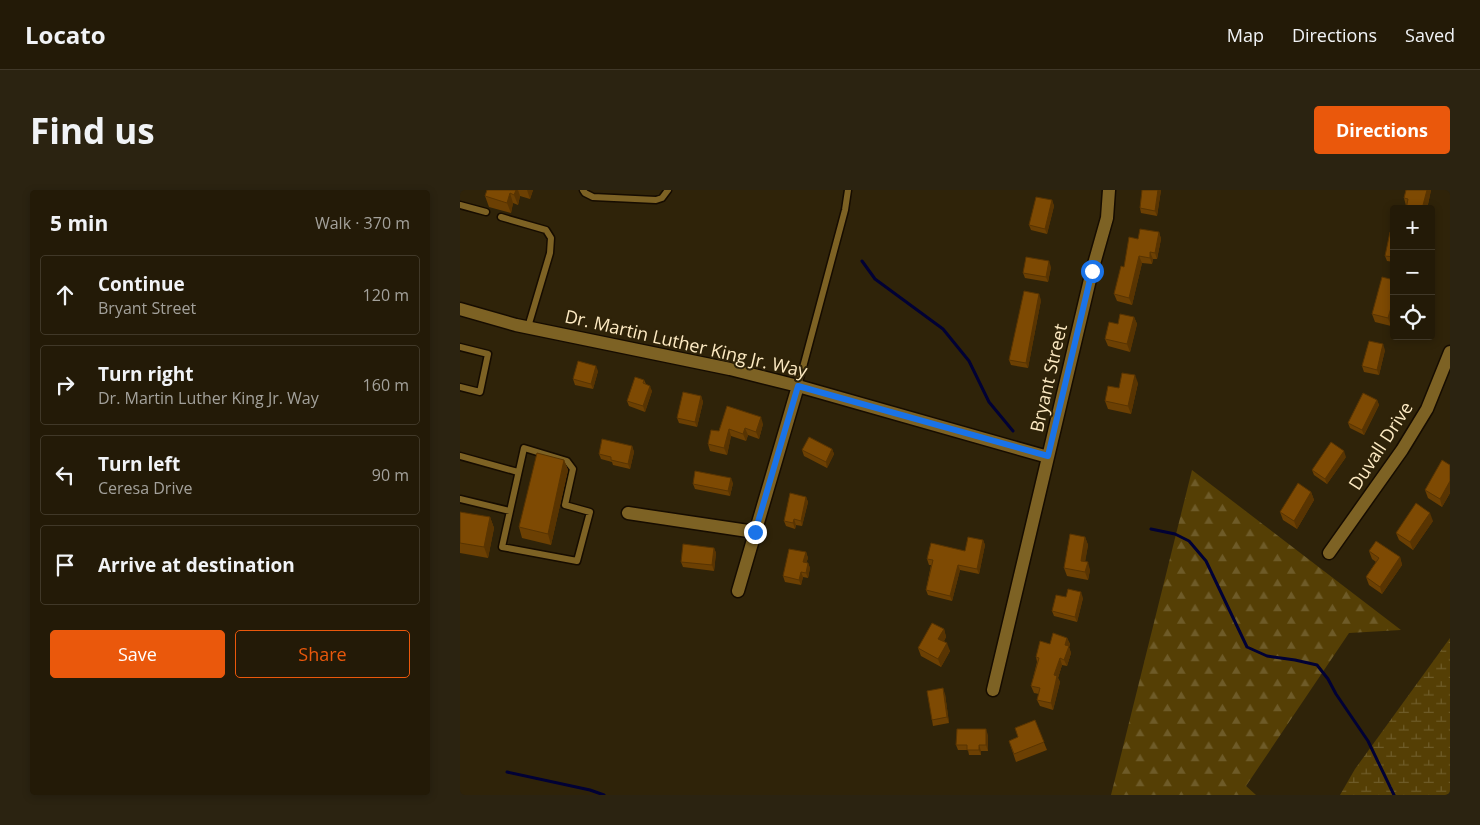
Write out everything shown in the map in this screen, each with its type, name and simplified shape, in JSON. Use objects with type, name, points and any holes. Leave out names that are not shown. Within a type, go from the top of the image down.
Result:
[{"type":"street","name":"Bryant Street","points":[[993,690],[1092,271],[1107,218],[1109,190]]},
{"type":"street","name":"Dr. Martin Luther King Jr. Way","points":[[460,309],[528,327],[730,369],[798,386],[1048,456]]},
{"type":"street","name":"Duvall Drive","points":[[1329,553],[1402,450],[1427,409],[1450,352]]},
{"type":"street","points":[[738,590],[798,386]]},
{"type":"street","points":[[628,513],[755,532]]},
{"type":"lane","points":[[583,190],[593,197],[656,200],[662,198],[668,190]]},
{"type":"lane","points":[[798,386],[845,210],[848,190]]},
{"type":"lane","points":[[460,204],[486,212]]},
{"type":"lane","points":[[501,217],[546,230],[551,238],[550,253],[528,327]]},
{"type":"lane","points":[[460,347],[488,354],[480,392],[460,387]]},
{"type":"lane","points":[[524,448],[570,463],[573,469],[565,506],[590,512],[577,561],[502,547],[510,511],[524,448]]},
{"type":"lane","points":[[460,456],[518,472]]},
{"type":"lane","points":[[460,499],[510,511]]},
{"type":"green space","points":[[1192,470],[1401,630],[1349,633],[1246,786],[1256,795],[1111,795]]},
{"type":"green space","points":[[1450,638],[1450,795],[1340,795],[1355,769]]},
{"type":"building","points":[[487,190],[516,190],[514,195],[510,193],[507,203],[485,196]]},
{"type":"building","points":[[1142,190],[1158,190],[1155,211],[1140,208]]},
{"type":"building","points":[[1406,190],[1427,190],[1423,205],[1407,205],[1408,199],[1404,198]]},
{"type":"building","points":[[1036,197],[1052,200],[1045,229],[1029,225]]},
{"type":"building","points":[[1140,229],[1159,232],[1155,253],[1150,252],[1150,258],[1139,256],[1129,298],[1114,294],[1121,266],[1124,267],[1129,237],[1138,239]]},
{"type":"building","points":[[1390,232],[1390,257],[1385,256]]},
{"type":"building","points":[[1026,257],[1049,261],[1046,277],[1023,273]]},
{"type":"building","points":[[1382,277],[1390,279],[1390,311],[1388,318],[1372,314]]},
{"type":"building","points":[[1024,291],[1039,294],[1026,363],[1009,360]]},
{"type":"building","points":[[1120,314],[1134,317],[1127,344],[1105,339],[1109,322],[1118,324]]},
{"type":"building","points":[[1369,341],[1383,344],[1377,370],[1362,366]]},
{"type":"building","points":[[578,361],[596,366],[591,384],[573,379]]},
{"type":"building","points":[[1122,373],[1135,375],[1128,406],[1105,401],[1108,386],[1119,388]]},
{"type":"building","points":[[635,377],[644,380],[643,383],[650,386],[643,406],[627,401]]},
{"type":"building","points":[[683,392],[701,396],[695,422],[677,418]]},
{"type":"building","points":[[1363,393],[1377,400],[1362,430],[1348,423]]},
{"type":"building","points":[[727,406],[761,417],[756,432],[745,428],[743,434],[729,429],[724,448],[708,444],[711,430],[719,431]]},
{"type":"building","points":[[809,437],[832,449],[826,462],[802,450]]},
{"type":"building","points":[[602,439],[632,446],[628,464],[611,460],[611,457],[599,454]]},
{"type":"building","points":[[1331,442],[1344,451],[1325,479],[1312,470]]},
{"type":"building","points":[[537,453],[564,460],[548,534],[519,527]]},
{"type":"building","points":[[1442,460],[1450,465],[1450,481],[1440,499],[1425,490]]},
{"type":"building","points":[[695,471],[731,478],[728,491],[693,484]]},
{"type":"building","points":[[1298,483],[1311,492],[1294,521],[1280,512]]},
{"type":"building","points":[[790,493],[806,497],[801,521],[794,519],[793,523],[784,521]]},
{"type":"building","points":[[1416,503],[1430,513],[1410,542],[1396,533]]},
{"type":"building","points":[[460,512],[490,517],[484,547],[460,543]]},
{"type":"building","points":[[1070,534],[1085,537],[1081,561],[1088,562],[1085,572],[1064,568]]},
{"type":"building","points":[[968,537],[983,540],[977,569],[958,565],[950,596],[926,590],[933,560],[927,559],[931,543],[965,551]]},
{"type":"building","points":[[1376,541],[1400,557],[1380,587],[1366,577],[1379,558],[1369,551]]},
{"type":"building","points":[[683,544],[714,548],[712,565],[681,562]]},
{"type":"building","points":[[789,549],[806,552],[803,562],[808,563],[806,573],[801,572],[799,580],[783,576]]},
{"type":"building","points":[[1068,589],[1081,592],[1075,617],[1052,611],[1056,595],[1066,597]]},
{"type":"building","points":[[932,623],[944,629],[938,639],[947,643],[938,659],[918,648]]},
{"type":"building","points":[[1053,633],[1067,638],[1065,645],[1069,646],[1064,660],[1060,658],[1054,675],[1057,676],[1051,703],[1037,700],[1040,688],[1031,686],[1039,658],[1036,657],[1040,641],[1050,644]]},
{"type":"building","points":[[943,688],[947,717],[932,720],[927,691]]},
{"type":"building","points":[[1035,720],[1044,742],[1014,754],[1009,741],[1018,737],[1015,728]]},
{"type":"building","points":[[957,729],[986,729],[986,745],[979,745],[979,750],[967,750],[967,745],[956,745]]},
{"type":"waterway","points":[[862,261],[875,279],[943,329],[969,361],[989,402],[1013,431]]},
{"type":"waterway","points":[[1151,529],[1175,534],[1189,541],[1206,561],[1247,647],[1267,656],[1317,665],[1368,741],[1394,795]]},
{"type":"waterway","points":[[507,772],[590,790],[604,795]]},
{"type":"route","points":[[755,532],[798,386],[1048,456],[1092,271]]}]
